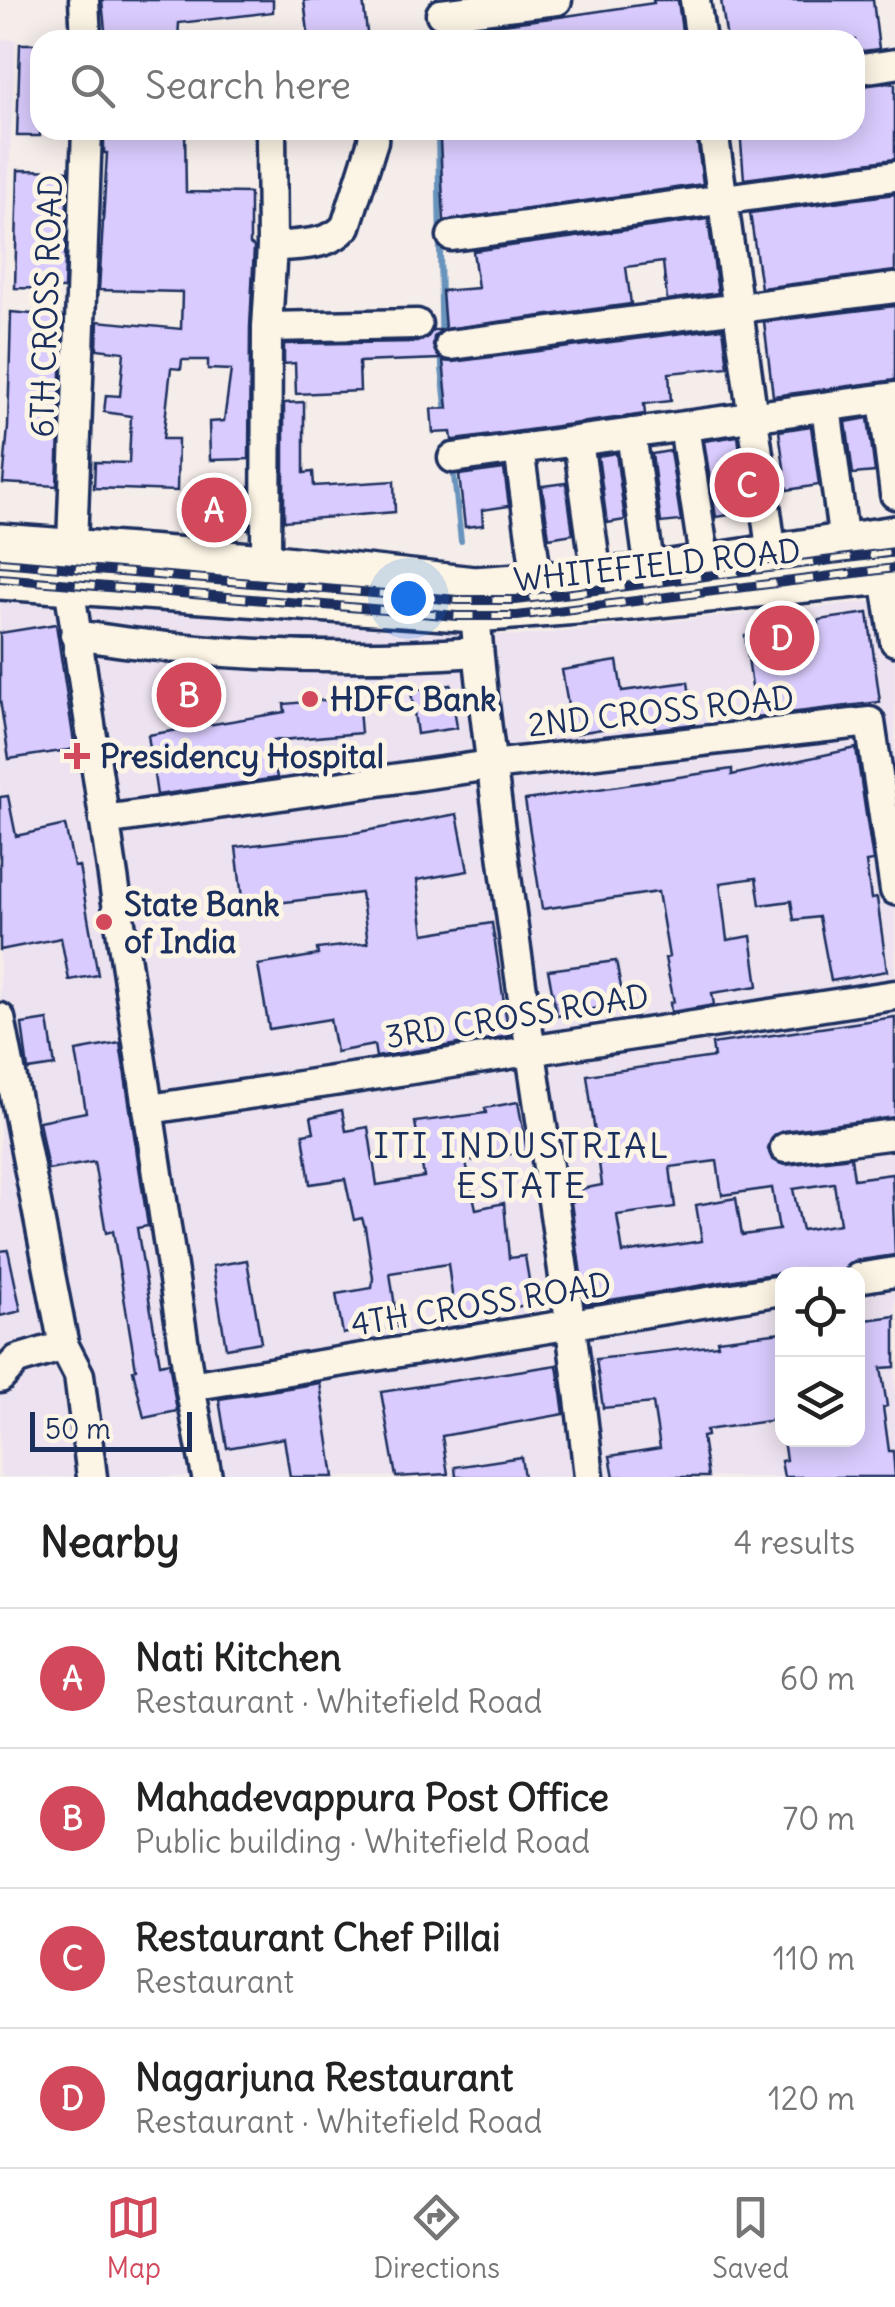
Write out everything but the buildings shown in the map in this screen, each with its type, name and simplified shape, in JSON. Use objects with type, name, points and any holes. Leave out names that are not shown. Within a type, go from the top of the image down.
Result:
[{"type":"main road","name":"WHITEFIELD ROAD","points":[[0,542],[281,563],[474,599],[538,581],[650,572],[895,534]]},
{"type":"main road","points":[[281,563],[292,602]]},
{"type":"main road","name":"WHITEFIELD ROAD","points":[[0,581],[292,602],[474,599],[890,575]]},
{"type":"street","points":[[84,0],[86,30]]},
{"type":"street","points":[[441,14],[557,0]]},
{"type":"street","points":[[695,0],[700,30]]},
{"type":"street","points":[[865,68],[895,64]]},
{"type":"street","name":"6TH CROSS ROAD","points":[[72,545],[87,140]]},
{"type":"street","points":[[272,140],[268,327],[281,563]]},
{"type":"street","points":[[272,246],[338,237],[346,226],[374,140]]},
{"type":"street","points":[[714,140],[772,555]]},
{"type":"street","points":[[452,236],[895,176]]},
{"type":"street","points":[[450,345],[895,288]]},
{"type":"street","points":[[268,327],[418,324]]},
{"type":"street","points":[[453,458],[889,398],[895,494]]},
{"type":"street","points":[[826,406],[844,543]]},
{"type":"street","points":[[684,426],[704,564]]},
{"type":"street","points":[[632,433],[650,572]]},
{"type":"street","points":[[578,440],[596,576]]},
{"type":"street","points":[[518,449],[538,581]]},
{"type":"street","points":[[890,575],[895,641]]},
{"type":"street","points":[[69,585],[207,1477]]},
{"type":"street","points":[[474,599],[477,652],[529,1049],[573,1324],[589,1477]]},
{"type":"street","points":[[75,635],[138,645],[280,654],[401,657],[477,652]]},
{"type":"street","name":"2ND CROSS ROAD","points":[[104,820],[492,765],[870,722],[895,890]]},
{"type":"street","name":"3RD CROSS ROAD","points":[[150,1109],[895,995]]},
{"type":"street","points":[[0,1018],[64,1346],[78,1376],[92,1477]]},
{"type":"street","points":[[785,1148],[895,1134]]},
{"type":"street","points":[[865,1277],[895,1272]]},
{"type":"street","name":"4TH CROSS ROAD","points":[[190,1386],[775,1291]]},
{"type":"street","points":[[0,1378],[17,1360],[64,1346]]},
{"type":"shaded area","points":[[0,39],[16,40],[0,344]]},
{"type":"shaded area","name":"ITI INDUSTRIAL ESTATE","points":[[877,601],[895,607],[895,1477],[0,1477],[0,602],[518,636]]},
{"type":"waterway","points":[[434,21],[434,30]]},
{"type":"waterway","points":[[438,140],[442,368],[447,415]]},
{"type":"waterway","points":[[453,467],[461,541]]},
{"type":"railway","points":[[0,562],[458,600],[516,600],[895,552]]},
{"type":"railway","points":[[0,578],[457,616],[517,616],[895,568]]},
{"type":"place","name":"Restaurant Chef Pillai","points":[[747,485]]},
{"type":"place","name":"Nati Kitchen","points":[[214,510]]},
{"type":"place","name":"Nagarjuna Restaurant","points":[[782,638]]},
{"type":"place","name":"Mahadevappura Post Office","points":[[189,695]]},
{"type":"place","name":"HDFC Bank","points":[[310,699]]},
{"type":"place","name":"Presidency Hospital","points":[[77,756]]},
{"type":"place","name":"State Bank of India","points":[[104,922]]},
{"type":"district","name":"ITI INDUSTRIAL ESTATE","points":[[522,1165]]}]
